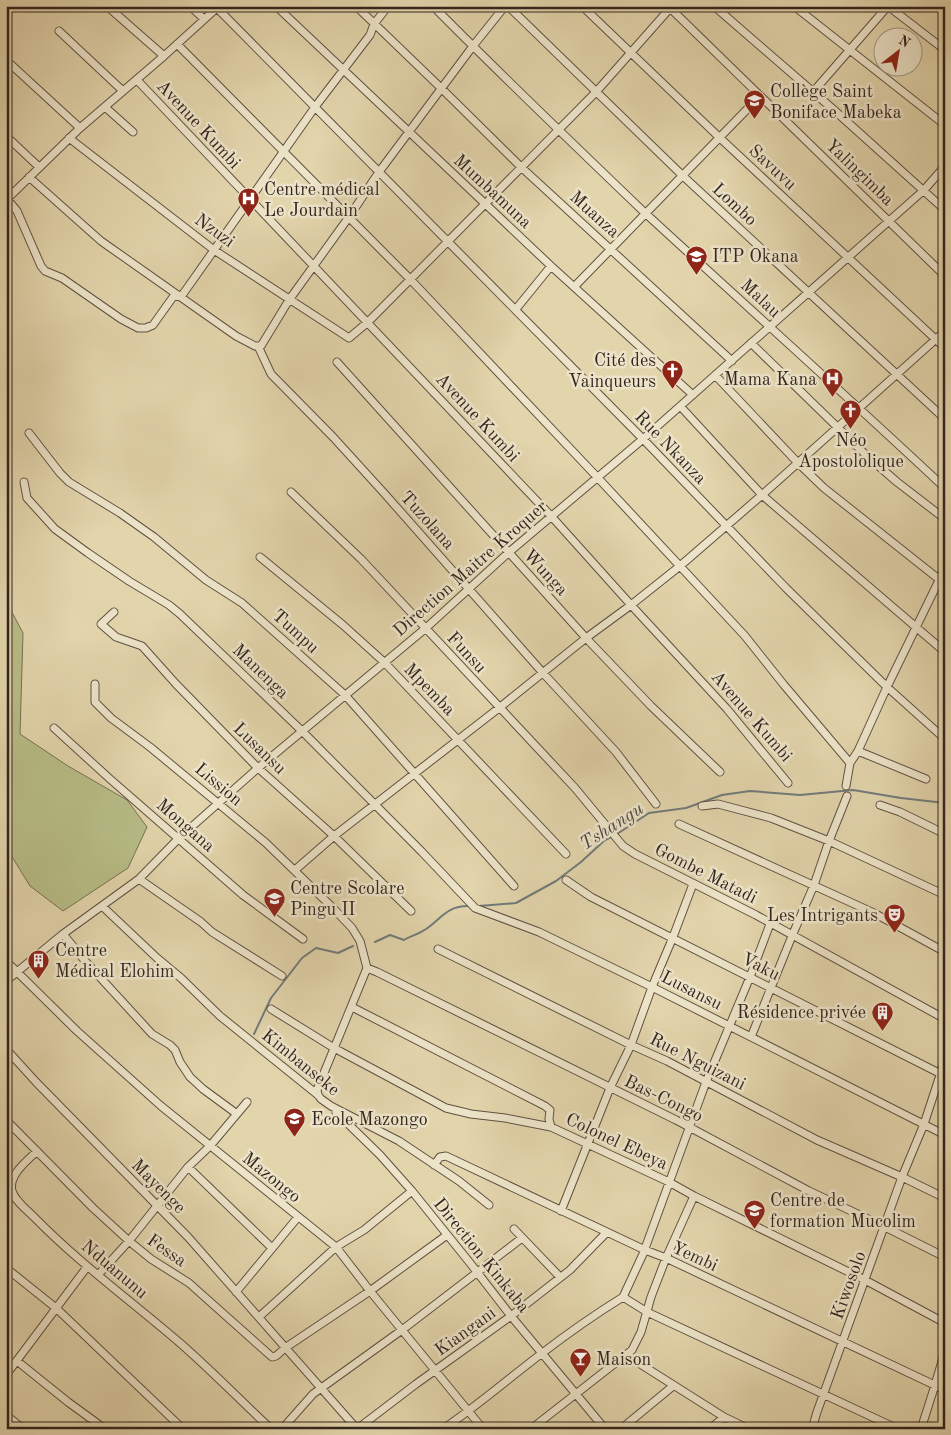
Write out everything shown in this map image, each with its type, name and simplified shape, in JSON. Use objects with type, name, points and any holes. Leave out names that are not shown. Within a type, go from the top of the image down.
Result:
[{"type":"street","points":[[107,6],[164,56]]},
{"type":"street","points":[[190,6],[204,19]]},
{"type":"street","name":"Mumbamuna","points":[[276,6],[551,266],[693,395]]},
{"type":"street","name":"Muanza","points":[[356,6],[521,167],[732,360]]},
{"type":"street","points":[[218,7],[69,138],[7,199],[17,211],[40,266],[46,271],[62,278],[121,319],[138,328],[146,328],[153,325],[172,297],[183,294],[283,151],[370,35],[374,24],[388,6]]},
{"type":"street","name":"Malau","points":[[433,6],[558,130],[646,213],[945,488]]},
{"type":"street","points":[[29,177],[101,241],[241,339],[255,346],[261,346],[289,300],[380,172],[472,46],[507,6]]},
{"type":"street","name":"Lombo","points":[[507,6],[683,176],[945,419]]},
{"type":"street","name":"Savuvu","points":[[582,6],[945,348]]},
{"type":"street","points":[[714,6],[945,210]]},
{"type":"street","points":[[794,6],[945,125]]},
{"type":"street","points":[[813,92],[888,6],[945,50]]},
{"type":"street","name":"Rue Nkanza","points":[[218,7],[516,309],[786,588],[887,687],[945,739]]},
{"type":"street","points":[[368,322],[596,92],[632,53],[670,7]]},
{"type":"street","name":"Yalingimba","points":[[670,7],[945,276]]},
{"type":"street","points":[[60,30],[123,91]]},
{"type":"street","points":[[177,44],[410,279],[598,478],[745,636],[850,763]]},
{"type":"street","points":[[6,60],[80,128]]},
{"type":"street","name":"Avenue Kumbi","points":[[137,80],[552,517],[727,709],[788,783]]},
{"type":"street","points":[[574,287],[760,96]]},
{"type":"street","points":[[105,107],[133,132]]},
{"type":"street","points":[[6,136],[39,167]]},
{"type":"street","name":"Nzuzi","points":[[69,138],[214,250],[349,338],[368,322]]},
{"type":"street","name":"Direction Maitre Kroquer","points":[[6,981],[63,934],[139,879],[179,838],[258,768],[426,628],[508,553],[681,407],[924,190],[945,166]]},
{"type":"street","points":[[516,309],[551,266]]},
{"type":"street","points":[[295,870],[334,836],[680,566],[945,332]]},
{"type":"street","points":[[751,343],[837,428],[897,482],[945,519]]},
{"type":"street","name":"Tuzolana","points":[[258,346],[271,374],[333,437],[543,673],[616,752],[656,804]]},
{"type":"street","name":"Wunga","points":[[337,362],[586,638],[651,706],[720,772]]},
{"type":"street","points":[[715,375],[824,488],[942,582]]},
{"type":"street","points":[[681,407],[762,495],[945,652]]},
{"type":"street","name":"Tumpu","points":[[29,433],[69,482],[154,537],[206,580],[242,603],[345,695],[514,886]]},
{"type":"street","name":"Manenga","points":[[24,482],[27,498],[55,528],[120,575],[169,605],[180,614],[302,731],[422,852],[474,908]]},
{"type":"street","name":"Funsu","points":[[291,492],[361,559],[426,628],[575,788],[613,834]]},
{"type":"street","name":"Mpemba","points":[[260,557],[384,662],[566,854]]},
{"type":"street","points":[[846,786],[850,763],[858,751],[916,627],[942,582],[945,568]]},
{"type":"street","name":"Lusansu","points":[[114,612],[101,624],[116,637],[142,646],[176,684],[258,768],[334,836],[411,911]]},
{"type":"street","name":"Lission","points":[[96,684],[95,702],[111,718],[150,747],[266,843],[332,907],[352,928],[360,941],[367,968]]},
{"type":"street","name":"Mongana","points":[[54,728],[110,780],[243,895],[303,939]]},
{"type":"street","points":[[858,751],[926,779]]},
{"type":"street","points":[[751,1037],[814,885],[847,796]]},
{"type":"street","points":[[702,806],[726,805],[771,818],[829,841],[945,895]]},
{"type":"street","points":[[880,805],[900,812],[945,834]]},
{"type":"street","points":[[679,824],[874,913],[945,952]]},
{"type":"street","name":"Gombe Matadi","points":[[613,834],[623,846],[635,854],[756,915],[945,1019]]},
{"type":"street","points":[[139,879],[201,922],[212,932],[282,976]]},
{"type":"street","name":"Vaku","points":[[566,880],[591,897],[942,1075]]},
{"type":"street","points":[[561,1211],[610,1088],[631,1045],[693,884]]},
{"type":"street","name":"Kimbanseke","points":[[102,906],[220,1016],[330,1106],[400,1141],[459,1181],[489,1205]]},
{"type":"street","name":"Lusansu","points":[[474,908],[539,932],[945,1135]]},
{"type":"street","points":[[443,1429],[468,1412],[592,1316],[623,1297],[635,1273],[706,1082],[770,924]]},
{"type":"street","points":[[63,934],[152,1034],[175,1050],[190,1077],[237,1114]]},
{"type":"street","name":"Rue Nguizani","points":[[438,949],[667,1061],[816,1140],[902,1177],[945,1198]]},
{"type":"street","name":"Mazongo","points":[[6,961],[114,1065],[161,1106],[336,1247],[468,1412],[484,1429]]},
{"type":"street","points":[[318,1095],[317,1090],[367,968]]},
{"type":"street","name":"Bas-Congo","points":[[367,968],[690,1127],[810,1191],[945,1257]]},
{"type":"street","points":[[352,1007],[545,1106],[550,1110],[551,1127]]},
{"type":"street","name":"Colonel Ebeya","points":[[271,1009],[334,1048],[446,1108],[551,1127],[669,1182],[865,1280],[945,1323]]},
{"type":"street","name":"Mayenge","points":[[6,1049],[188,1237],[357,1429]]},
{"type":"street","name":"Kiwosolo","points":[[812,1429],[902,1177],[942,1075],[945,1060]]},
{"type":"street","points":[[98,1275],[129,1241],[188,1167],[210,1146],[247,1102]]},
{"type":"street","name":"Direction Kinkaba","points":[[330,1106],[380,1155],[412,1192],[478,1272],[511,1316],[605,1429]]},
{"type":"street","points":[[6,1120],[36,1151]]},
{"type":"street","name":"Fessa","points":[[36,1151],[129,1241],[189,1284],[272,1357],[285,1348]]},
{"type":"street","name":"Nduanunu","points":[[36,1151],[14,1176],[11,1188],[14,1195],[39,1222],[87,1267],[181,1344],[271,1429]]},
{"type":"street","name":"Yembi","points":[[434,1165],[440,1157],[446,1156],[945,1390]]},
{"type":"street","points":[[188,1167],[272,1248]]},
{"type":"street","points":[[259,1317],[336,1247],[364,1230],[412,1192]]},
{"type":"street","points":[[531,1429],[632,1350],[641,1332],[666,1258],[694,1196]]},
{"type":"street","points":[[236,1292],[298,1217]]},
{"type":"street","points":[[514,1229],[560,1277]]},
{"type":"street","name":"Kiangani","points":[[357,1429],[511,1316],[570,1270],[607,1232]]},
{"type":"street","points":[[285,1348],[447,1234]]},
{"type":"street","points":[[282,1429],[313,1394],[402,1330],[522,1238]]},
{"type":"street","points":[[6,1374],[87,1267]]},
{"type":"street","points":[[6,1268],[56,1308],[183,1429]]},
{"type":"street","points":[[623,1297],[647,1312],[898,1429]]},
{"type":"street","points":[[921,1429],[945,1351]]},
{"type":"street","points":[[626,1355],[724,1417],[749,1429]]},
{"type":"street","points":[[17,1360],[68,1402],[105,1429]]},
{"type":"street","points":[[621,1429],[673,1386]]},
{"type":"street","points":[[6,1415],[23,1429]]},
{"type":"street","points":[[710,1429],[724,1417]]},
{"type":"green space","points":[[6,601],[23,633],[20,734],[68,766],[127,800],[147,827],[128,868],[63,911],[30,886],[6,847],[6,809],[10,792],[6,775]]},
{"type":"waterway","name":"Tshangu","points":[[617,834],[649,813],[686,808],[722,795],[750,791],[800,795],[853,790],[945,803]]},
{"type":"waterway","name":"Tshangu","points":[[479,906],[516,903],[556,881],[605,840],[613,836]]},
{"type":"waterway","name":"Tshangu","points":[[375,942],[390,935],[404,940],[423,931],[450,910],[462,906],[470,906]]},
{"type":"waterway","name":"Tshangu","points":[[254,1034],[271,998],[302,958],[316,948],[338,953],[353,946]]},
{"type":"place","name":"Collège Saint Boniface Mabeka","points":[[754,120]]},
{"type":"place","name":"Centre médical Le Jourdain","points":[[248,218]]},
{"type":"place","name":"ITP Okana","points":[[696,275]]},
{"type":"place","name":"Cité des Vainqueurs","points":[[672,389]]},
{"type":"place","name":"Mama Kana","points":[[833,398]]},
{"type":"place","name":"Néo Apostololique","points":[[851,429]]},
{"type":"place","name":"Centre Scolare Pingu II","points":[[274,917]]},
{"type":"place","name":"Les Intrigants","points":[[894,934]]},
{"type":"place","name":"Centre Médical Elohim","points":[[39,979]]},
{"type":"place","name":"Résidence privée","points":[[882,1031]]},
{"type":"place","name":"Ecole Mazongo","points":[[295,1138]]},
{"type":"place","name":"Centre de formation Mucolim","points":[[754,1229]]},
{"type":"place","name":"Maison","points":[[580,1378]]}]
